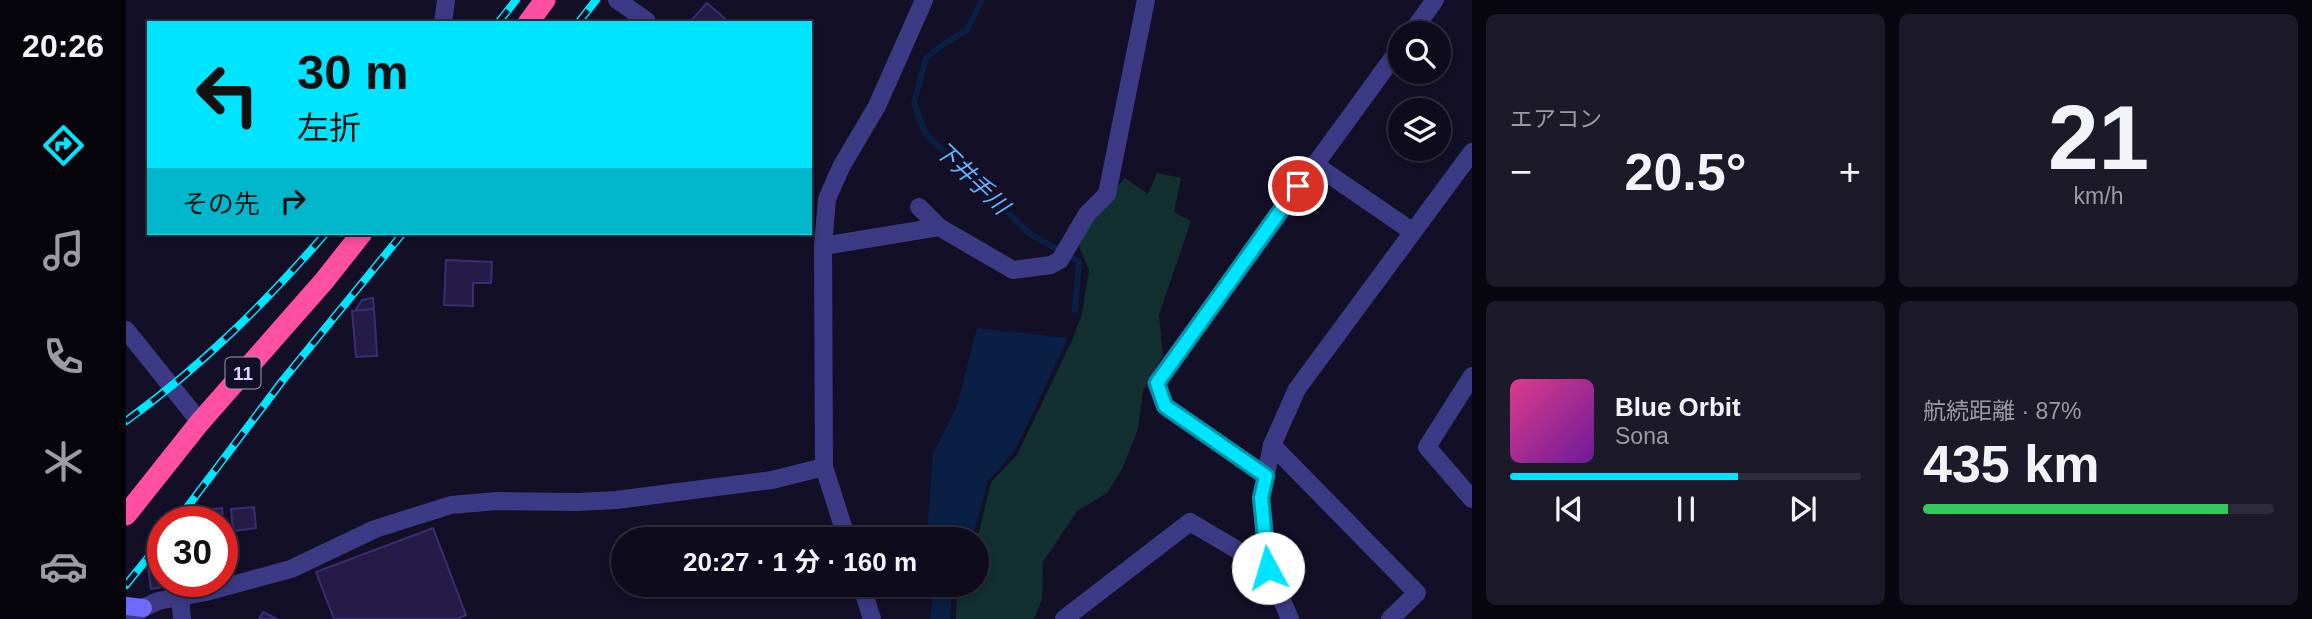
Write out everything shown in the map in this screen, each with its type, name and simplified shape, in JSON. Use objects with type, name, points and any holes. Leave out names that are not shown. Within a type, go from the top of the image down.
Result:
[{"type":"highway","points":[[529,21],[545,0]]},
{"type":"highway","name":"11","points":[[126,515],[200,422],[324,281],[360,235]]},
{"type":"street","points":[[443,21],[446,0]]},
{"type":"street","points":[[617,0],[647,21]]},
{"type":"street","points":[[843,527],[824,467],[823,246],[827,199],[841,167],[877,106],[924,0]]},
{"type":"street","points":[[919,207],[939,227],[1013,270],[1051,265],[1064,254],[1087,214],[1107,194],[1146,0]]},
{"type":"street","points":[[1419,21],[1435,0]]},
{"type":"street","points":[[1266,476],[1165,406],[1157,383],[1388,64]]},
{"type":"street","points":[[1290,619],[1268,568],[1261,498],[1272,445],[1297,389],[1472,152]]},
{"type":"street","points":[[1314,164],[1413,232]]},
{"type":"street","points":[[823,246],[939,227]]},
{"type":"street","points":[[126,330],[200,422]]},
{"type":"street","points":[[1472,376],[1427,447],[1472,499]]},
{"type":"street","points":[[1272,445],[1417,593],[1390,619]]},
{"type":"street","points":[[238,583],[291,569],[375,529],[450,505],[497,500],[616,500],[772,480],[824,467]]},
{"type":"street","points":[[1064,619],[1190,522],[1268,568]]},
{"type":"street","points":[[133,611],[158,601],[180,597],[182,619]]},
{"type":"street","points":[[865,597],[872,619]]},
{"type":"green space","points":[[1157,173],[1181,178],[1174,212],[1191,221],[1159,315],[1163,355],[1143,391],[1138,429],[1122,469],[1107,493],[1077,511],[1043,562],[1042,599],[1034,619],[956,619],[957,597],[989,597],[989,527],[980,527],[991,482],[1017,455],[1073,338],[1082,314],[1089,270],[1079,247],[1093,214],[1125,178],[1148,194]]},
{"type":"water","points":[[977,328],[1068,338],[1015,451],[988,481],[975,527],[929,527],[933,454],[957,406]]},
{"type":"water","points":[[933,597],[952,597],[950,619],[930,619]]},
{"type":"building","points":[[707,3],[728,21],[691,21]]},
{"type":"building","points":[[446,260],[492,262],[491,283],[473,283],[473,306],[444,305]]},
{"type":"building","points":[[373,298],[374,309],[355,311],[362,300]]},
{"type":"building","points":[[374,309],[377,356],[356,357],[352,311]]},
{"type":"building","points":[[254,507],[256,528],[238,530],[238,508]]},
{"type":"building","points":[[433,528],[466,615],[457,619],[334,619],[316,572]]},
{"type":"building","points":[[263,612],[277,619],[259,619]]},
{"type":"waterway","name":"下井手川","points":[[982,0],[967,30],[926,58],[914,103],[925,133],[1030,234],[1079,262],[1075,310]]},
{"type":"railway","points":[[500,21],[516,0]]},
{"type":"railway","points":[[580,21],[596,0]]},
{"type":"railway","points":[[126,421],[181,378],[231,333],[324,235]]},
{"type":"railway","points":[[188,506],[283,380],[401,235]]},
{"type":"railway","points":[[126,585],[147,559]]},
{"type":"route","points":[[1268,568],[1261,498],[1266,476],[1165,406],[1157,383],[1298,186]]}]
